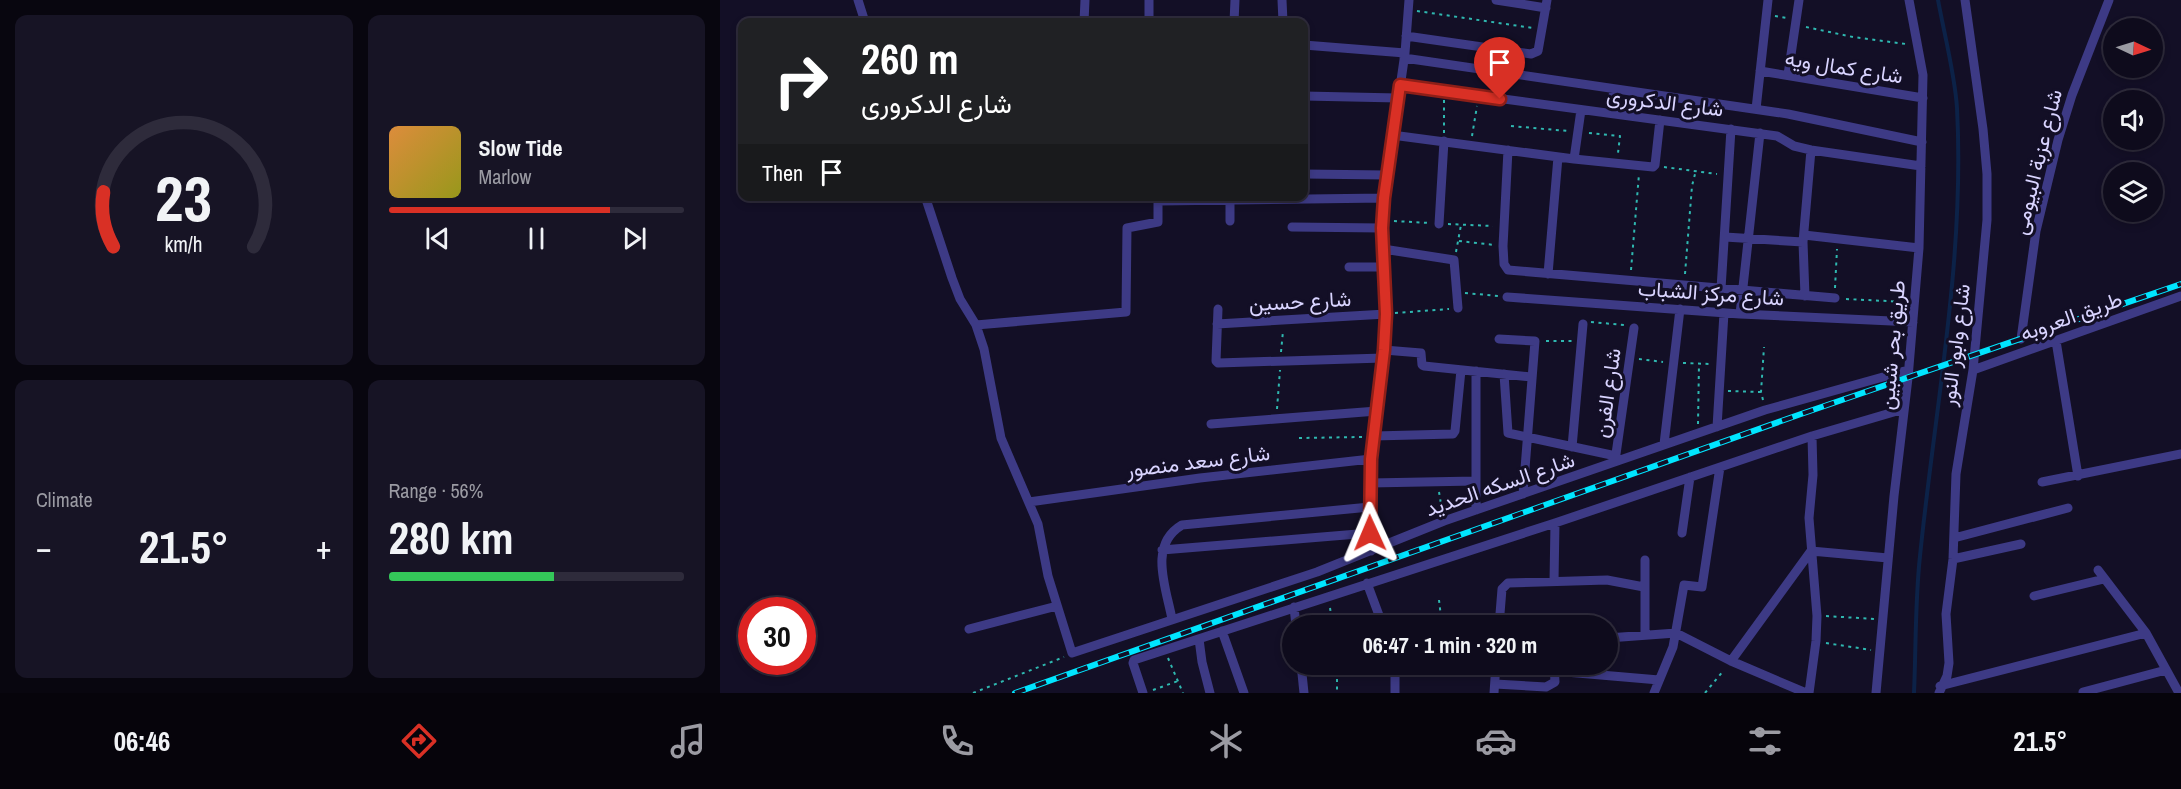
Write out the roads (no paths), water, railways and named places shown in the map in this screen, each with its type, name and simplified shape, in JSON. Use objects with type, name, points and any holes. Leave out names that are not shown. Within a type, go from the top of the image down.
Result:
[{"type":"street","points":[[858,0],[864,18]]},
{"type":"street","points":[[1084,18],[1085,0]]},
{"type":"street","points":[[1149,0],[1149,18]]},
{"type":"street","points":[[1234,18],[1235,0]]},
{"type":"street","points":[[1282,0],[1283,18]]},
{"type":"street","points":[[1406,36],[1531,54],[1538,51],[1547,4],[1496,0]]},
{"type":"street","points":[[1756,109],[1768,0]]},
{"type":"street","points":[[1788,75],[1799,0]]},
{"type":"street","name":"طريق بحر شبين","points":[[1876,693],[1919,248],[1923,75],[1909,0]]},
{"type":"street","name":"شارع وابور النور","points":[[1940,690],[1947,676],[1949,663],[1946,614],[1953,559],[1956,474],[1973,370],[1987,220],[1987,174],[1983,129],[1965,0]]},
{"type":"street","name":"شارع عزبة البيومى","points":[[2021,339],[2036,231],[2055,151],[2072,95],[2109,0]]},
{"type":"street","points":[[1371,551],[1371,459],[1386,314],[1382,224],[1386,175],[1404,56],[1409,5]]},
{"type":"street","points":[[1308,45],[1404,56],[1614,90],[1756,109],[1816,119],[1922,142]]},
{"type":"street","name":"شارع كمال ويه","points":[[1760,71],[1923,98]]},
{"type":"street","name":"شارع الدكرورى","points":[[1400,85],[1760,133],[1779,136],[1794,146],[1810,150],[1921,166]]},
{"type":"street","points":[[1610,113],[1614,90]]},
{"type":"street","points":[[1308,96],[1398,98]]},
{"type":"street","points":[[1574,159],[1581,110]]},
{"type":"street","points":[[1392,135],[1574,159],[1654,166],[1660,120]]},
{"type":"street","points":[[1721,290],[1731,129]]},
{"type":"street","points":[[1740,314],[1760,133]]},
{"type":"street","points":[[1439,224],[1444,141]]},
{"type":"street","points":[[1508,150],[1503,246],[1504,264],[1508,270],[1835,298]]},
{"type":"street","points":[[1805,296],[1804,238],[1810,150]]},
{"type":"street","points":[[1548,274],[1558,157]]},
{"type":"street","points":[[1308,174],[1386,175]]},
{"type":"street","points":[[1308,198],[1384,198]]},
{"type":"street","points":[[927,201],[960,299],[976,326],[990,372],[1002,438],[1038,524],[1048,576],[1057,606],[969,629]]},
{"type":"street","points":[[976,326],[1126,312],[1127,228],[1158,222],[1158,201]]},
{"type":"street","points":[[1230,201],[1230,221]]},
{"type":"street","points":[[1292,227],[1382,224]]},
{"type":"street","points":[[1725,237],[1804,238],[1919,248]]},
{"type":"street","points":[[1383,249],[1454,260],[1458,308]]},
{"type":"street","points":[[1349,267],[1384,267]]},
{"type":"street","name":"طريق العروبه","points":[[1973,370],[2181,296]]},
{"type":"street","name":"شارع مركز الشباب","points":[[1507,297],[1740,314],[1913,322]]},
{"type":"street","points":[[1218,309],[1216,361],[1218,363],[1281,363],[1420,353],[1424,366],[1531,377]]},
{"type":"street","points":[[1664,444],[1680,309]]},
{"type":"street","points":[[1717,427],[1724,313]]},
{"type":"street","name":"شارع حسين","points":[[1217,324],[1386,314]]},
{"type":"street","points":[[1572,447],[1583,324]]},
{"type":"street","name":"شارع الفرن","points":[[1616,460],[1634,328]]},
{"type":"street","points":[[1499,339],[1534,341],[1523,494]]},
{"type":"street","points":[[2056,341],[2078,476]]},
{"type":"street","points":[[1374,436],[1453,434],[1461,370]]},
{"type":"street","name":"شارع السكه الحديد","points":[[1057,606],[1072,653],[1317,572],[1444,521],[1616,460],[1765,410],[1908,370]]},
{"type":"street","points":[[1476,371],[1476,510]]},
{"type":"street","points":[[1504,374],[1507,432],[1616,460]]},
{"type":"street","points":[[1145,693],[1133,663],[1134,660],[1555,523],[1812,436],[1904,409]]},
{"type":"street","points":[[1211,424],[1377,411]]},
{"type":"street","points":[[1618,637],[1676,633],[1731,661],[1807,693],[1816,641],[1817,616],[1809,518],[1813,475],[1812,436]]},
{"type":"street","points":[[2042,482],[2181,454]]},
{"type":"street","name":"شارع سعد منصور","points":[[1029,502],[1200,478],[1371,459]]},
{"type":"street","points":[[1654,693],[1673,647],[1684,585],[1702,587],[1720,467]]},
{"type":"street","points":[[1682,533],[1690,477]]},
{"type":"street","points":[[1370,483],[1476,481]]},
{"type":"street","points":[[1172,619],[1162,567],[1162,550],[1165,539],[1182,525],[1370,507]]},
{"type":"street","points":[[1953,538],[2068,508]]},
{"type":"street","points":[[1554,582],[1555,523]]},
{"type":"street","points":[[1162,550],[1370,533]]},
{"type":"street","points":[[1953,559],[2021,544]]},
{"type":"street","points":[[1811,551],[1888,558]]},
{"type":"street","points":[[1731,661],[1811,551]]},
{"type":"street","points":[[1645,560],[1645,634]]},
{"type":"street","points":[[2098,570],[2146,633],[2180,693]]},
{"type":"street","points":[[2034,596],[2104,579]]},
{"type":"street","points":[[1500,615],[1502,589],[1508,583],[1607,580],[1644,586]]},
{"type":"street","points":[[1367,583],[1379,615]]},
{"type":"street","points":[[1294,607],[1295,615]]},
{"type":"street","points":[[1222,631],[1244,693]]},
{"type":"street","points":[[1940,690],[2146,633]]},
{"type":"street","points":[[1199,639],[1210,693]]},
{"type":"street","points":[[2083,692],[2166,670]]},
{"type":"street","points":[[1302,675],[1304,693]]},
{"type":"street","points":[[1395,675],[1395,693]]},
{"type":"street","points":[[1495,689],[1535,689],[1551,685],[1555,682],[1554,675]]},
{"type":"street","points":[[1615,675],[1659,680]]},
{"type":"waterway","points":[[1914,693],[1918,573],[1947,333],[1957,221],[1956,95],[1938,0]]},
{"type":"railway","points":[[1015,693],[1801,414],[2181,284]]}]
